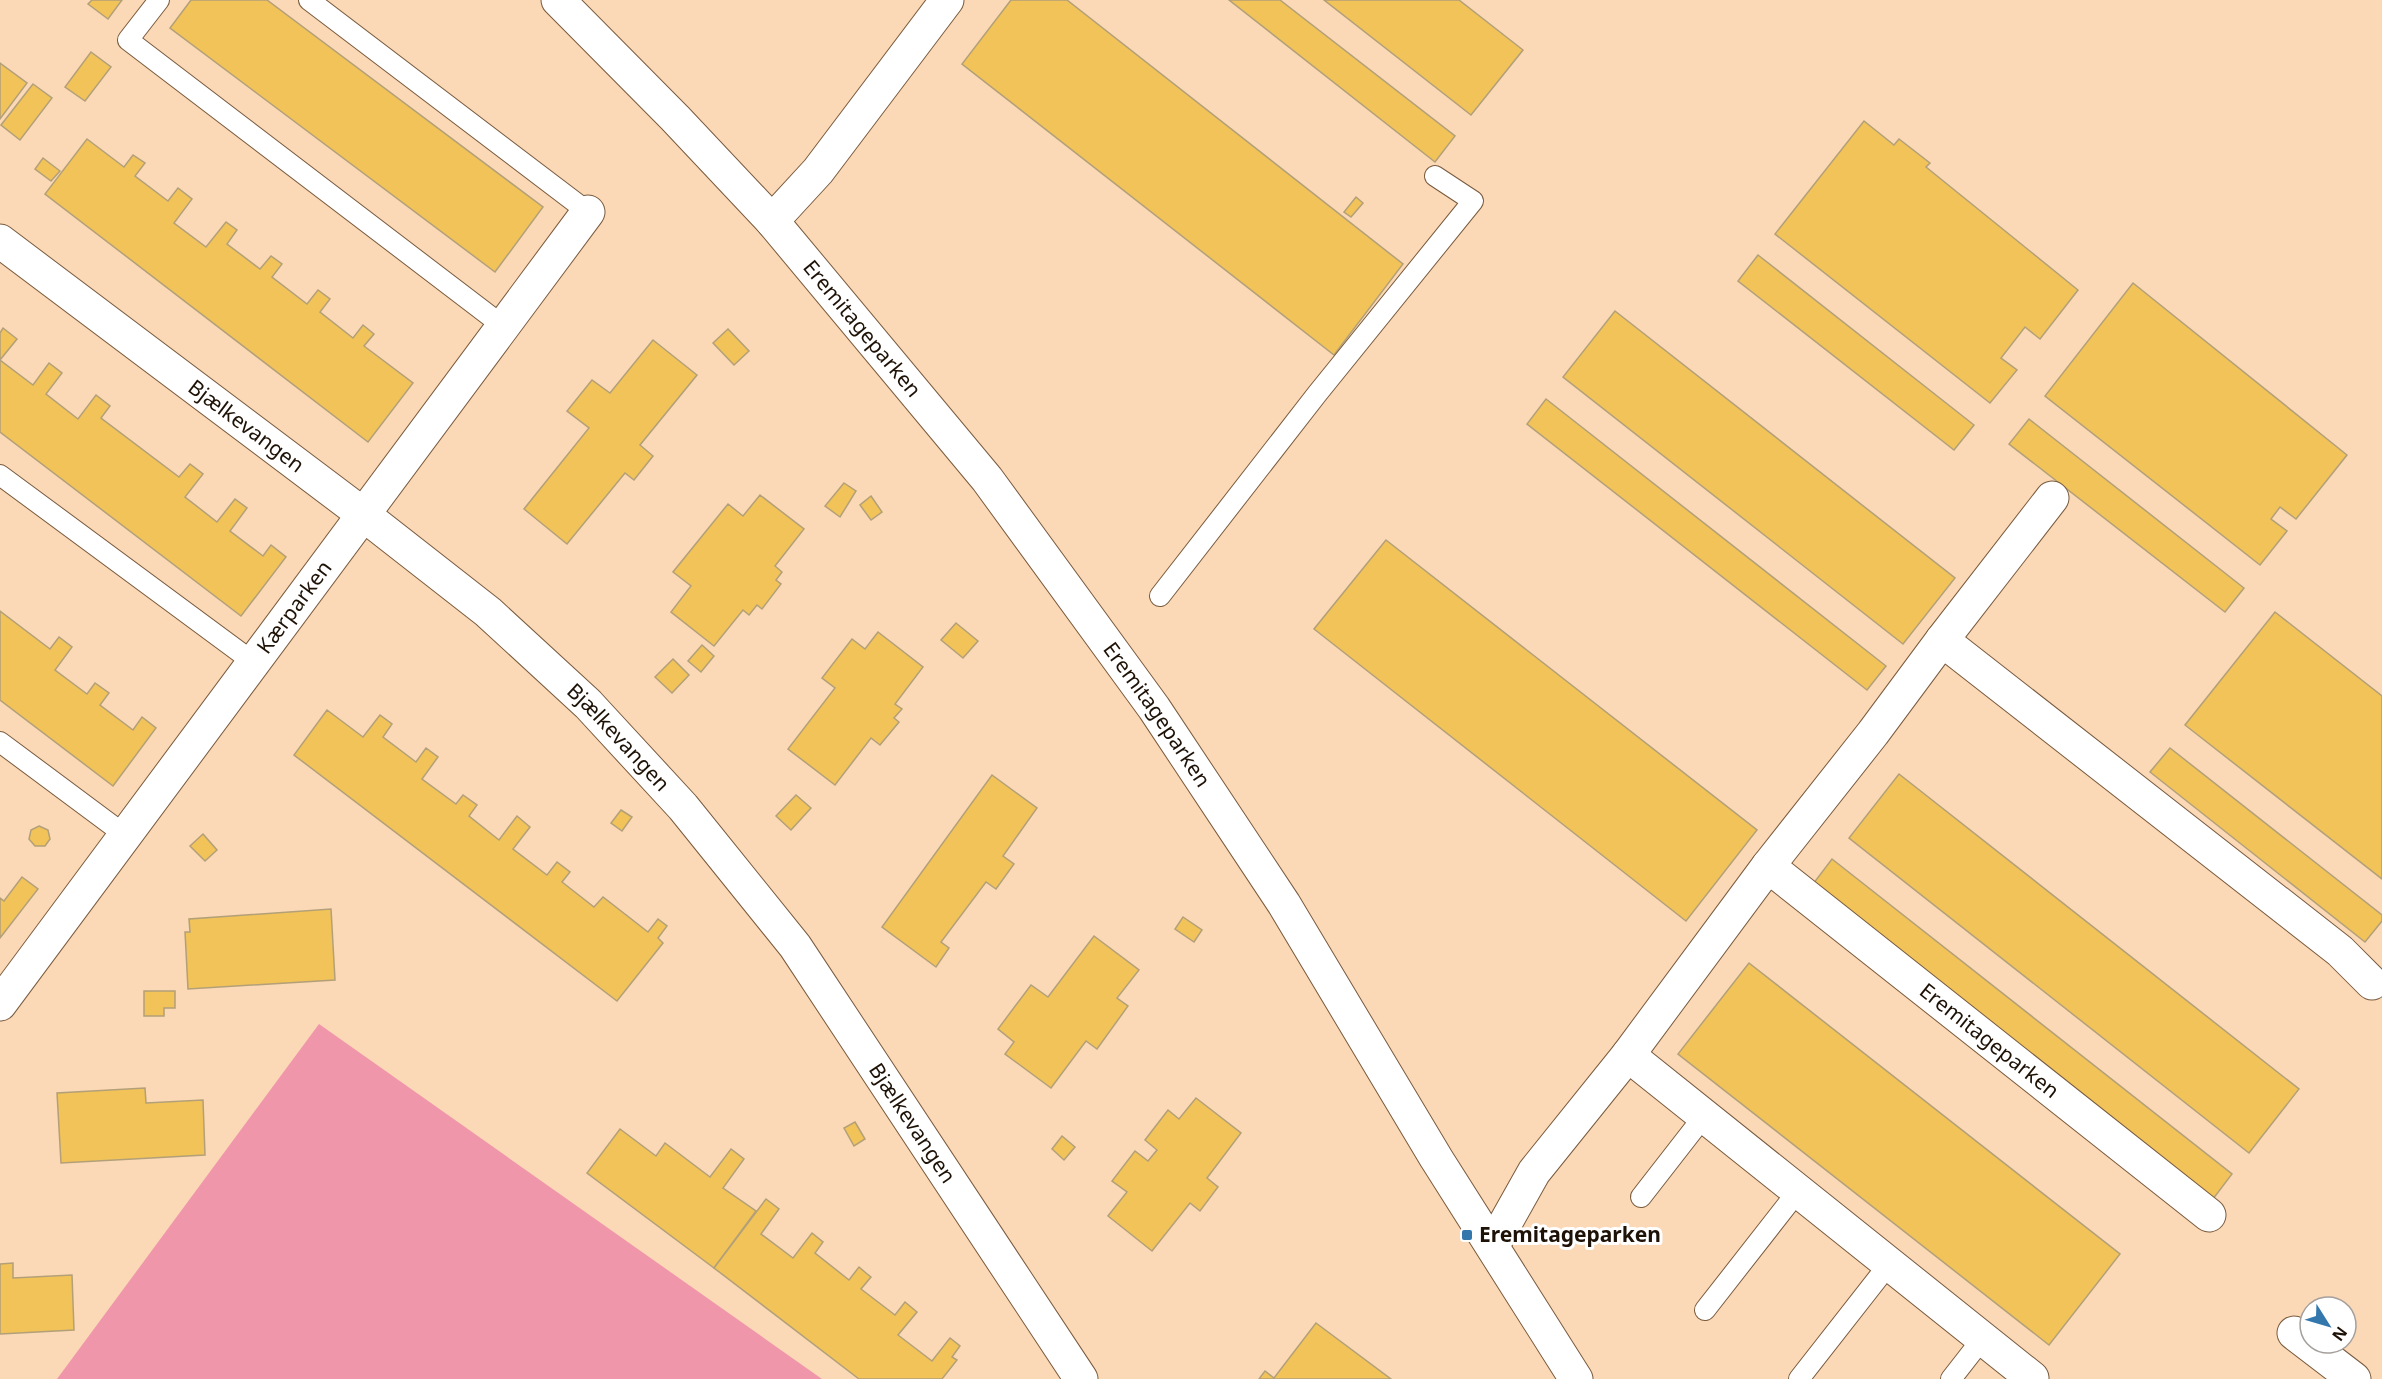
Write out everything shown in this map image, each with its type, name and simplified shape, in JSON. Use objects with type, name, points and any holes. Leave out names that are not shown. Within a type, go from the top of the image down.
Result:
[{"type":"street","name":"Eremitageparken","points":[[558,0],[675,118],[772,221],[987,479],[1154,708],[1284,904],[1436,1158],[1576,1379]]},
{"type":"street","points":[[772,221],[818,171],[947,0]]},
{"type":"street","name":"Kærparken","points":[[0,1004],[588,212]]},
{"type":"street","name":"Bjælkevangen","points":[[0,241],[364,514],[488,612],[572,688],[683,807],[795,946],[1081,1379]]},
{"type":"street","points":[[1493,1245],[1534,1172],[1628,1055],[1768,866],[1873,733],[1941,640],[2052,498]]},
{"type":"street","points":[[1941,640],[2340,951],[2372,983]]},
{"type":"street","name":"Eremitageparken","points":[[1768,866],[2209,1215]]},
{"type":"street","points":[[1628,1055],[2032,1378]]},
{"type":"street","points":[[2294,1333],[2354,1379]]},
{"type":"lane","points":[[159,0],[128,40],[503,326]]},
{"type":"lane","points":[[309,0],[588,212]]},
{"type":"lane","points":[[1160,596],[1317,394],[1473,201],[1435,176]]},
{"type":"lane","points":[[0,475],[253,662]]},
{"type":"lane","points":[[0,742],[126,835]]},
{"type":"lane","points":[[1641,1197],[1704,1116]]},
{"type":"lane","points":[[1705,1310],[1798,1191]]},
{"type":"lane","points":[[1799,1379],[1889,1264]]},
{"type":"lane","points":[[1951,1379],[1983,1338]]},
{"type":"shaded area","points":[[319,1024],[822,1379],[57,1379]]},
{"type":"building","points":[[92,0],[122,0],[108,19],[88,4]]},
{"type":"building","points":[[191,0],[267,0],[543,207],[495,272],[170,28]]},
{"type":"building","points":[[1011,0],[1067,0],[1403,264],[1334,355],[962,64]]},
{"type":"building","points":[[1229,0],[1280,0],[1455,136],[1435,162]]},
{"type":"building","points":[[1324,0],[1459,0],[1523,50],[1471,115]]},
{"type":"building","points":[[91,52],[111,67],[85,101],[65,87]]},
{"type":"building","points":[[0,63],[27,83],[0,119]]},
{"type":"building","points":[[33,84],[52,98],[20,140],[1,125]]},
{"type":"building","points":[[1864,121],[1894,145],[1899,139],[1930,163],[1926,167],[2078,290],[2040,339],[2025,327],[2001,358],[2017,370],[1990,403],[1775,234]]},
{"type":"building","points":[[87,139],[124,167],[133,155],[145,163],[135,176],[168,201],[178,188],[192,199],[174,223],[206,247],[226,222],[237,230],[227,244],[260,269],[271,256],[282,264],[272,277],[307,304],[318,290],[330,299],[320,312],[353,338],[363,325],[374,334],[364,346],[413,383],[368,442],[45,194]]},
{"type":"building","points":[[43,158],[60,171],[51,181],[35,169]]},
{"type":"building","points":[[1356,197],[1363,203],[1351,217],[1344,212]]},
{"type":"building","points":[[1758,255],[1974,425],[1954,450],[1738,281]]},
{"type":"building","points":[[2133,283],[2347,455],[2296,519],[2280,507],[2271,519],[2287,531],[2260,565],[2045,396]]},
{"type":"building","points":[[1615,311],[1955,578],[1903,644],[1563,377]]},
{"type":"building","points":[[3,328],[17,339],[0,360],[0,333]]},
{"type":"building","points":[[728,329],[749,351],[734,365],[713,343]]},
{"type":"building","points":[[653,340],[697,375],[640,445],[653,456],[634,480],[625,473],[567,544],[524,509],[589,428],[567,411],[592,380],[610,393]]},
{"type":"building","points":[[0,360],[33,385],[49,363],[62,373],[46,394],[78,419],[96,395],[110,406],[101,418],[179,477],[190,464],[203,474],[185,497],[217,522],[235,499],[247,508],[230,531],[263,556],[271,545],[286,557],[241,616],[0,432]]},
{"type":"building","points":[[1546,399],[1886,666],[1867,690],[1527,424]]},
{"type":"building","points":[[2029,419],[2244,588],[2225,612],[2009,444]]},
{"type":"building","points":[[844,483],[856,491],[840,517],[825,506]]},
{"type":"building","points":[[760,495],[804,529],[775,566],[782,572],[776,580],[781,584],[762,609],[757,605],[749,615],[743,610],[714,646],[671,612],[691,586],[673,572],[728,504],[743,516]]},
{"type":"building","points":[[871,496],[882,512],[871,520],[860,505]]},
{"type":"building","points":[[1386,540],[1757,830],[1686,921],[1314,629]]},
{"type":"building","points":[[0,611],[50,649],[59,637],[72,647],[55,670],[87,694],[95,683],[109,693],[100,705],[133,730],[142,717],[156,728],[113,786],[0,700]]},
{"type":"building","points":[[2275,612],[2382,696],[2382,879],[2185,725]]},
{"type":"building","points":[[956,623],[978,641],[963,658],[941,640]]},
{"type":"building","points":[[878,632],[923,667],[895,704],[902,709],[894,718],[899,722],[880,745],[871,738],[835,785],[788,749],[835,688],[822,678],[852,639],[865,649]]},
{"type":"building","points":[[702,645],[714,656],[701,672],[688,661]]},
{"type":"building","points":[[673,659],[689,675],[672,693],[655,677]]},
{"type":"building","points":[[327,710],[363,737],[380,715],[392,724],[383,737],[416,762],[426,748],[438,757],[422,779],[456,804],[463,795],[477,805],[469,816],[499,840],[517,816],[530,827],[513,849],[547,875],[557,862],[570,872],[562,882],[594,907],[603,897],[648,932],[658,919],[667,926],[658,938],[663,943],[617,1001],[294,755]]},
{"type":"building","points":[[2170,748],[2382,915],[2382,921],[2365,942],[2150,772]]},
{"type":"building","points":[[1899,774],[2299,1089],[2249,1153],[1849,838]]},
{"type":"building","points":[[992,775],[1037,808],[1003,856],[1014,864],[996,889],[986,882],[941,942],[949,948],[936,967],[882,927]]},
{"type":"building","points":[[796,795],[811,808],[791,830],[776,816]]},
{"type":"building","points":[[621,810],[632,817],[622,831],[611,823]]},
{"type":"building","points":[[39,826],[48,830],[50,839],[45,846],[35,846],[29,839],[31,830]]},
{"type":"building","points":[[203,834],[217,850],[205,861],[190,846]]},
{"type":"building","points":[[1832,859],[2232,1174],[2213,1199],[1813,884]]},
{"type":"building","points":[[22,877],[38,889],[0,938],[0,898],[4,901]]},
{"type":"building","points":[[331,909],[335,980],[188,989],[185,932],[190,932],[189,919]]},
{"type":"building","points":[[1183,917],[1202,930],[1194,942],[1175,929]]},
{"type":"building","points":[[1094,936],[1139,970],[1117,998],[1128,1006],[1097,1049],[1086,1041],[1051,1088],[1005,1054],[1014,1042],[998,1029],[1031,985],[1048,997]]},
{"type":"building","points":[[1749,963],[2120,1254],[2049,1345],[1678,1054]]},
{"type":"building","points":[[144,991],[175,991],[175,1008],[164,1008],[164,1016],[144,1016]]},
{"type":"building","points":[[145,1088],[146,1103],[203,1100],[205,1155],[61,1163],[57,1093]]},
{"type":"building","points":[[1196,1098],[1241,1133],[1207,1178],[1218,1187],[1200,1211],[1190,1203],[1152,1251],[1108,1216],[1127,1192],[1112,1181],[1135,1151],[1148,1161],[1157,1150],[1145,1140],[1168,1110],[1179,1119]]},
{"type":"building","points":[[855,1122],[865,1139],[854,1146],[844,1128]]},
{"type":"building","points":[[620,1129],[656,1156],[665,1143],[710,1177],[731,1149],[744,1159],[723,1188],[756,1211],[714,1268],[587,1173]]},
{"type":"building","points":[[1062,1136],[1075,1147],[1064,1160],[1052,1149]]},
{"type":"building","points":[[766,1199],[779,1209],[761,1234],[793,1258],[812,1233],[823,1242],[815,1253],[849,1280],[859,1267],[871,1277],[861,1289],[895,1315],[905,1302],[917,1312],[898,1335],[932,1361],[950,1338],[960,1346],[952,1357],[957,1360],[942,1379],[859,1379],[714,1268]]},
{"type":"building","points":[[13,1263],[13,1278],[72,1275],[74,1330],[0,1334],[0,1264]]},
{"type":"building","points":[[1316,1323],[1391,1379],[1259,1379],[1265,1371],[1274,1378]]},
{"type":"place","name":"Eremitageparken","points":[[1467,1235]]}]
